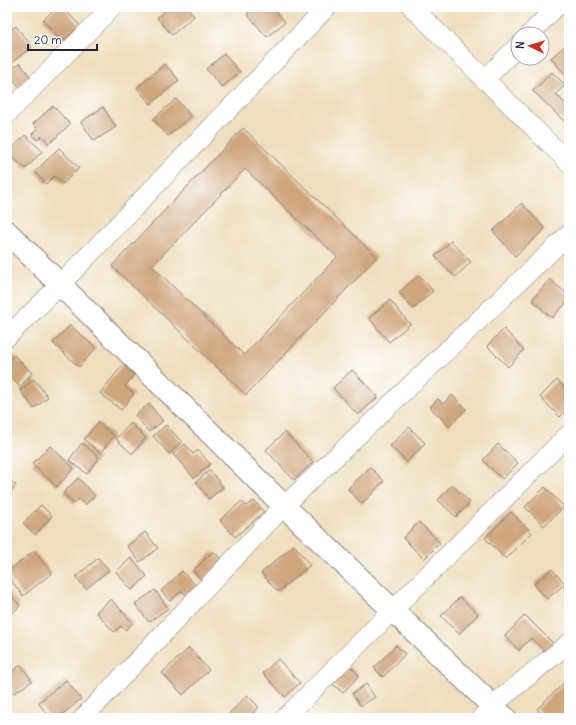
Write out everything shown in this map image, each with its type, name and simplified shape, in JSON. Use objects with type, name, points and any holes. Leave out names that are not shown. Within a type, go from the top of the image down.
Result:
[{"type":"street","points":[[7,114],[112,7]]},
{"type":"street","points":[[7,337],[60,285],[328,7]]},
{"type":"street","points":[[412,7],[569,163]]},
{"type":"street","points":[[538,26],[556,7]]},
{"type":"street","points":[[484,80],[510,54]]},
{"type":"street","points":[[7,232],[284,506],[393,610],[493,714],[569,643]]},
{"type":"street","points":[[83,718],[284,506],[569,234]]},
{"type":"street","points":[[285,718],[569,434]]},
{"type":"building","points":[[57,7],[63,7],[80,26],[62,42],[43,20]]},
{"type":"building","points":[[169,7],[187,7],[194,16],[172,35],[157,18]]},
{"type":"building","points":[[249,7],[273,7],[285,22],[267,37],[247,14],[252,10]]},
{"type":"building","points":[[16,26],[32,47],[7,66],[7,33]]},
{"type":"building","points":[[569,42],[569,79],[551,58]]},
{"type":"building","points":[[224,54],[240,72],[222,87],[206,69]]},
{"type":"building","points":[[20,63],[33,80],[21,89],[8,72]]},
{"type":"building","points":[[165,64],[179,80],[151,104],[137,88]]},
{"type":"building","points":[[552,72],[565,85],[556,94],[569,107],[569,118],[565,122],[533,91]]},
{"type":"building","points":[[176,99],[191,116],[168,136],[153,119]]},
{"type":"building","points":[[53,106],[70,124],[49,144],[42,136],[37,140],[32,134],[38,129],[33,124]]},
{"type":"building","points":[[103,107],[116,127],[94,141],[81,122]]},
{"type":"building","points":[[243,128],[377,257],[246,395],[112,266]],"holes":[[[245,169],[337,257],[244,355],[152,266]]]},
{"type":"building","points":[[25,135],[42,151],[26,169],[8,153]]},
{"type":"building","points":[[59,148],[79,168],[63,184],[54,176],[46,184],[35,172]]},
{"type":"building","points":[[522,203],[545,229],[515,256],[493,231]]},
{"type":"building","points":[[451,241],[471,262],[455,277],[435,256]]},
{"type":"building","points":[[419,275],[433,291],[413,309],[399,292]]},
{"type":"building","points":[[550,279],[569,296],[569,300],[552,318],[532,300]]},
{"type":"building","points":[[390,300],[410,324],[389,342],[369,318]]},
{"type":"building","points":[[70,325],[96,348],[79,367],[53,343]]},
{"type":"building","points":[[504,329],[524,350],[508,367],[487,346]]},
{"type":"building","points":[[14,355],[32,373],[20,387],[7,374],[7,362]]},
{"type":"building","points":[[123,365],[134,375],[125,386],[134,394],[121,410],[100,393]]},
{"type":"building","points":[[352,370],[378,397],[358,415],[333,388]]},
{"type":"building","points":[[34,379],[48,397],[34,409],[20,390]]},
{"type":"building","points":[[557,380],[569,391],[569,408],[560,417],[540,397]]},
{"type":"building","points":[[452,395],[466,409],[449,426],[430,407],[438,399],[443,404]]},
{"type":"building","points":[[149,404],[163,421],[149,432],[135,415]]},
{"type":"building","points":[[98,422],[114,436],[100,453],[84,439]]},
{"type":"building","points":[[131,423],[146,438],[132,454],[116,439]]},
{"type":"building","points":[[166,425],[182,442],[169,454],[153,436]]},
{"type":"building","points":[[409,427],[425,443],[407,462],[390,446]]},
{"type":"building","points":[[285,432],[313,462],[294,480],[266,450]]},
{"type":"building","points":[[82,443],[99,457],[87,474],[69,460]]},
{"type":"building","points":[[185,444],[193,454],[198,450],[210,464],[194,478],[173,454]]},
{"type":"building","points":[[498,444],[518,463],[502,479],[483,460]]},
{"type":"building","points":[[50,446],[74,468],[57,487],[32,464]]},
{"type":"building","points":[[370,467],[384,481],[362,504],[348,489]]},
{"type":"building","points":[[210,470],[223,487],[209,499],[196,482]]},
{"type":"building","points":[[7,478],[16,485],[7,496]]},
{"type":"building","points":[[78,478],[95,496],[85,505],[79,499],[74,504],[63,493]]},
{"type":"building","points":[[452,485],[470,502],[456,517],[438,500]]},
{"type":"building","points":[[545,487],[564,507],[544,526],[525,507]]},
{"type":"building","points":[[242,501],[246,506],[254,501],[264,512],[235,537],[220,520]]},
{"type":"building","points":[[41,505],[52,516],[35,535],[23,523]]},
{"type":"building","points":[[511,512],[532,533],[506,559],[485,538]]},
{"type":"building","points":[[419,522],[440,543],[424,559],[403,538]]},
{"type":"building","points":[[145,532],[158,548],[140,562],[127,546]]},
{"type":"building","points":[[294,545],[310,565],[278,592],[261,573]]},
{"type":"building","points":[[34,551],[52,573],[23,596],[7,575],[7,572]]},
{"type":"building","points":[[213,551],[224,563],[204,583],[193,571]]},
{"type":"building","points":[[98,558],[109,570],[86,589],[76,577]]},
{"type":"building","points":[[131,558],[147,576],[132,590],[116,572]]},
{"type":"building","points":[[552,569],[565,584],[547,599],[534,584]]},
{"type":"building","points":[[182,571],[201,591],[191,600],[182,591],[170,601],[161,591]]},
{"type":"building","points":[[7,589],[20,606],[7,617]]},
{"type":"building","points":[[155,590],[168,608],[149,622],[135,604]]},
{"type":"building","points":[[460,597],[478,614],[459,634],[441,616]]},
{"type":"building","points":[[111,599],[133,623],[125,630],[121,626],[114,632],[96,612]]},
{"type":"building","points":[[525,615],[555,645],[547,654],[531,638],[519,650],[505,636]]},
{"type":"building","points":[[396,645],[405,654],[383,677],[374,668]]},
{"type":"building","points":[[189,648],[209,670],[183,695],[162,673]]},
{"type":"building","points":[[278,659],[300,683],[285,697],[263,673]]},
{"type":"building","points":[[21,665],[32,681],[14,693],[7,683],[7,675]]},
{"type":"building","points":[[350,666],[359,675],[343,693],[333,684]]},
{"type":"building","points":[[66,680],[81,699],[58,718],[51,718],[38,703]]},
{"type":"building","points":[[566,681],[569,684],[569,718],[545,718],[537,709]]},
{"type":"building","points":[[366,684],[375,697],[361,706],[352,694]]},
{"type":"building","points":[[247,695],[259,707],[248,718],[225,718]]}]
